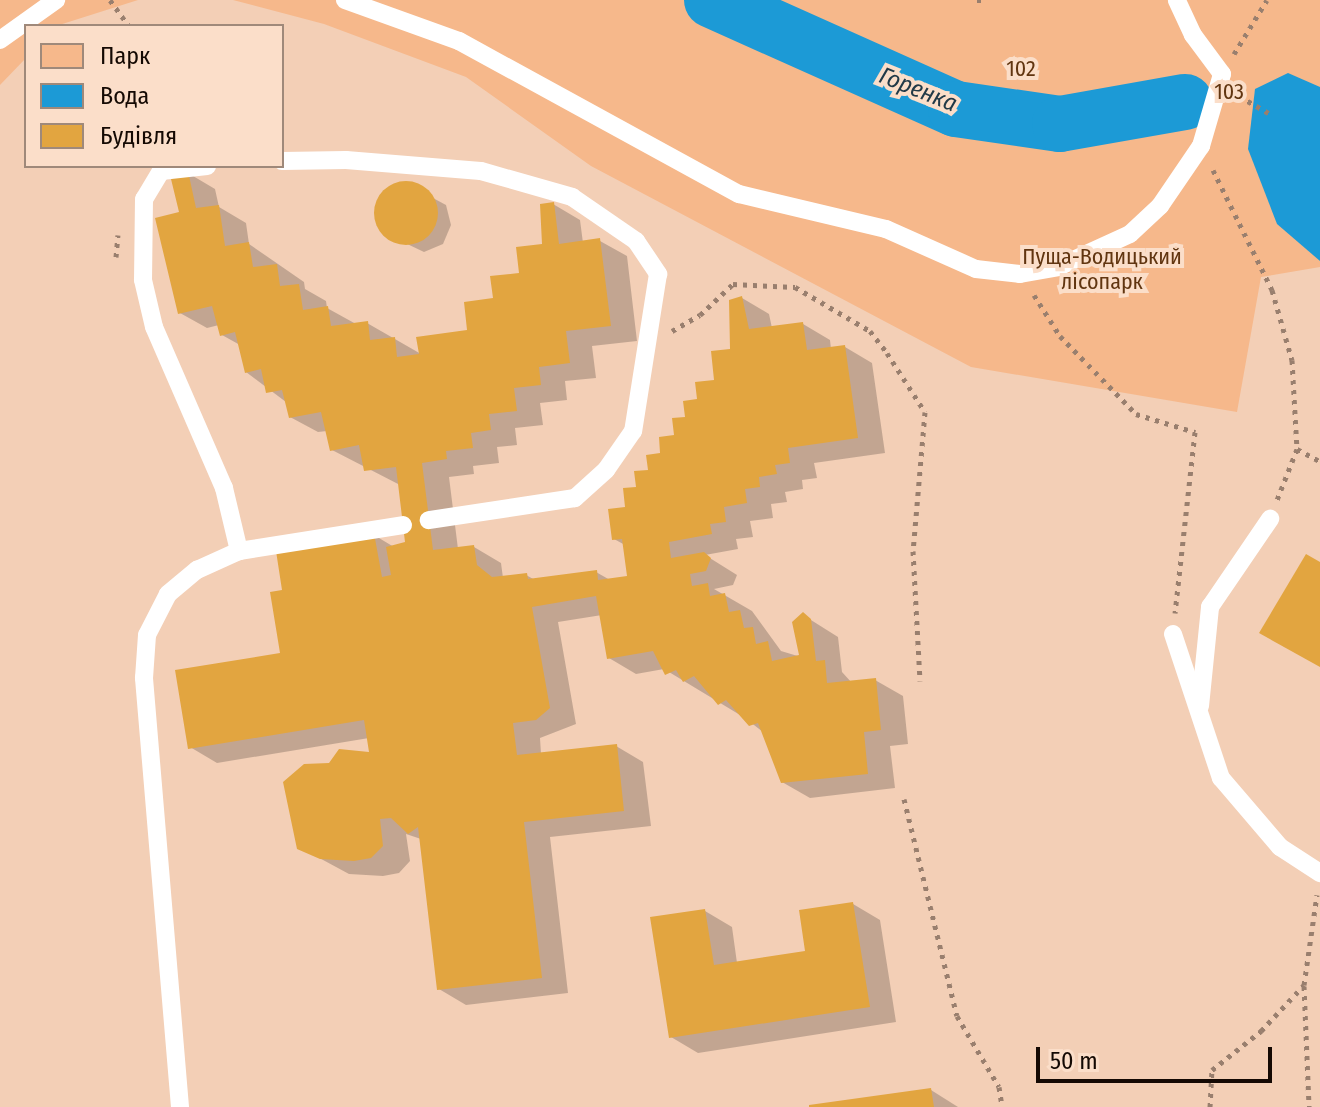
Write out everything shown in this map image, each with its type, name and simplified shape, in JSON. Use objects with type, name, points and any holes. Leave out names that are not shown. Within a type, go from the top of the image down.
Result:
[{"type":"lane","points":[[0,40],[56,0]]},
{"type":"lane","points":[[345,0],[459,41],[739,194],[886,229],[976,269],[1020,274],[1058,267],[1130,234],[1160,206],[1201,146],[1222,74],[1193,35],[1177,0]]},
{"type":"lane","points":[[284,161],[346,160],[481,171],[572,197],[636,241],[658,274],[650,343],[633,431],[606,470],[575,498],[429,520]]},
{"type":"lane","points":[[189,168],[161,171],[144,199],[143,280],[154,327],[224,488],[239,551]]},
{"type":"lane","points":[[1199,712],[1210,607],[1270,519]]},
{"type":"lane","points":[[180,1107],[144,678],[147,635],[168,594],[197,570],[239,551],[403,525]]},
{"type":"lane","points":[[1173,634],[1221,778],[1280,847],[1319,881]]},
{"type":"path","points":[[110,0],[128,24]]},
{"type":"path","points":[[977,0],[984,0]]},
{"type":"path","points":[[1222,74],[1267,0]]},
{"type":"path","points":[[1248,100],[1269,113]]},
{"type":"path","points":[[1201,146],[1272,290],[1292,360],[1297,449],[1270,519]]},
{"type":"path","points":[[1020,274],[1060,336],[1136,414],[1195,432],[1173,634]]},
{"type":"path","points":[[650,343],[700,315],[733,284],[795,287],[870,331],[925,412],[913,551],[920,681]]},
{"type":"path","points":[[1297,449],[1320,461]]},
{"type":"path","points":[[904,799],[957,1016],[999,1087],[1002,1107]]},
{"type":"path","points":[[1309,1107],[1304,985],[1319,881]]},
{"type":"path","points":[[1210,1107],[1212,1070],[1261,1031],[1304,985]]},
{"type":"green space","points":[[0,0],[138,0],[62,24],[24,24],[24,60],[0,85]]},
{"type":"green space","name":"Пуща-Водицький лісопарк","points":[[233,0],[1320,0],[1320,267],[1261,277],[1237,412],[971,367],[591,166],[466,77],[324,24]]},
{"type":"water","points":[[1288,73],[1320,87],[1320,261],[1277,224],[1248,149],[1255,89]]},
{"type":"building","points":[[188,171],[196,208],[219,205],[225,246],[249,242],[253,267],[277,264],[280,286],[299,284],[303,310],[328,306],[331,326],[368,321],[370,340],[395,337],[397,357],[419,354],[416,337],[467,330],[464,302],[493,298],[490,276],[519,273],[516,247],[542,244],[540,204],[554,202],[559,244],[600,238],[611,326],[566,331],[570,363],[539,367],[541,385],[514,388],[517,411],[489,414],[491,430],[471,433],[473,448],[446,451],[447,459],[422,463],[433,550],[474,545],[477,565],[492,577],[527,573],[528,579],[597,570],[598,580],[627,576],[622,539],[612,540],[608,509],[625,507],[623,488],[636,487],[634,471],[648,470],[646,455],[660,453],[659,437],[674,435],[672,418],[685,417],[683,401],[697,399],[695,382],[714,380],[711,351],[730,349],[729,300],[742,296],[749,329],[803,322],[807,350],[845,345],[858,438],[788,448],[790,463],[775,465],[777,474],[759,477],[760,487],[745,489],[747,503],[724,507],[726,522],[710,524],[712,534],[669,542],[671,558],[704,552],[711,558],[706,571],[690,574],[692,586],[708,583],[710,596],[725,593],[729,612],[740,610],[744,628],[753,627],[756,644],[768,641],[772,661],[799,655],[792,622],[803,612],[811,619],[816,661],[825,660],[827,683],[876,678],[881,730],[864,732],[868,774],[781,783],[758,723],[749,726],[726,700],[718,705],[694,676],[683,682],[676,670],[665,675],[653,651],[607,659],[596,596],[532,607],[550,708],[536,720],[513,723],[517,755],[617,744],[624,811],[524,822],[542,978],[437,990],[418,827],[408,834],[391,818],[380,819],[383,846],[371,858],[354,861],[320,859],[297,849],[283,782],[304,764],[329,763],[339,749],[369,752],[364,720],[188,749],[175,670],[280,653],[270,592],[282,590],[276,551],[374,533],[382,577],[391,575],[386,547],[405,542],[396,467],[364,471],[359,445],[330,451],[321,412],[289,418],[282,390],[266,393],[261,369],[245,373],[235,332],[220,336],[212,306],[178,314],[155,218],[179,212],[171,179]]},
{"type":"building","points":[[400,181],[412,181],[429,190],[436,201],[436,225],[429,236],[412,245],[400,245],[388,240],[379,231],[374,219],[374,207],[379,195],[388,186]]},
{"type":"building","points":[[1306,554],[1320,562],[1320,667],[1259,633]]},
{"type":"building","points":[[853,902],[870,1007],[669,1038],[650,917],[705,909],[714,965],[805,951],[799,910]]},
{"type":"building","points":[[931,1088],[934,1107],[809,1107],[809,1105]]},
{"type":"waterway","name":"Горенка","points":[[712,0],[956,109],[1060,124],[1185,102]]},
{"type":"park label","name":"102","points":[[1021,69]]},
{"type":"park label","name":"103","points":[[1229,92]]}]
